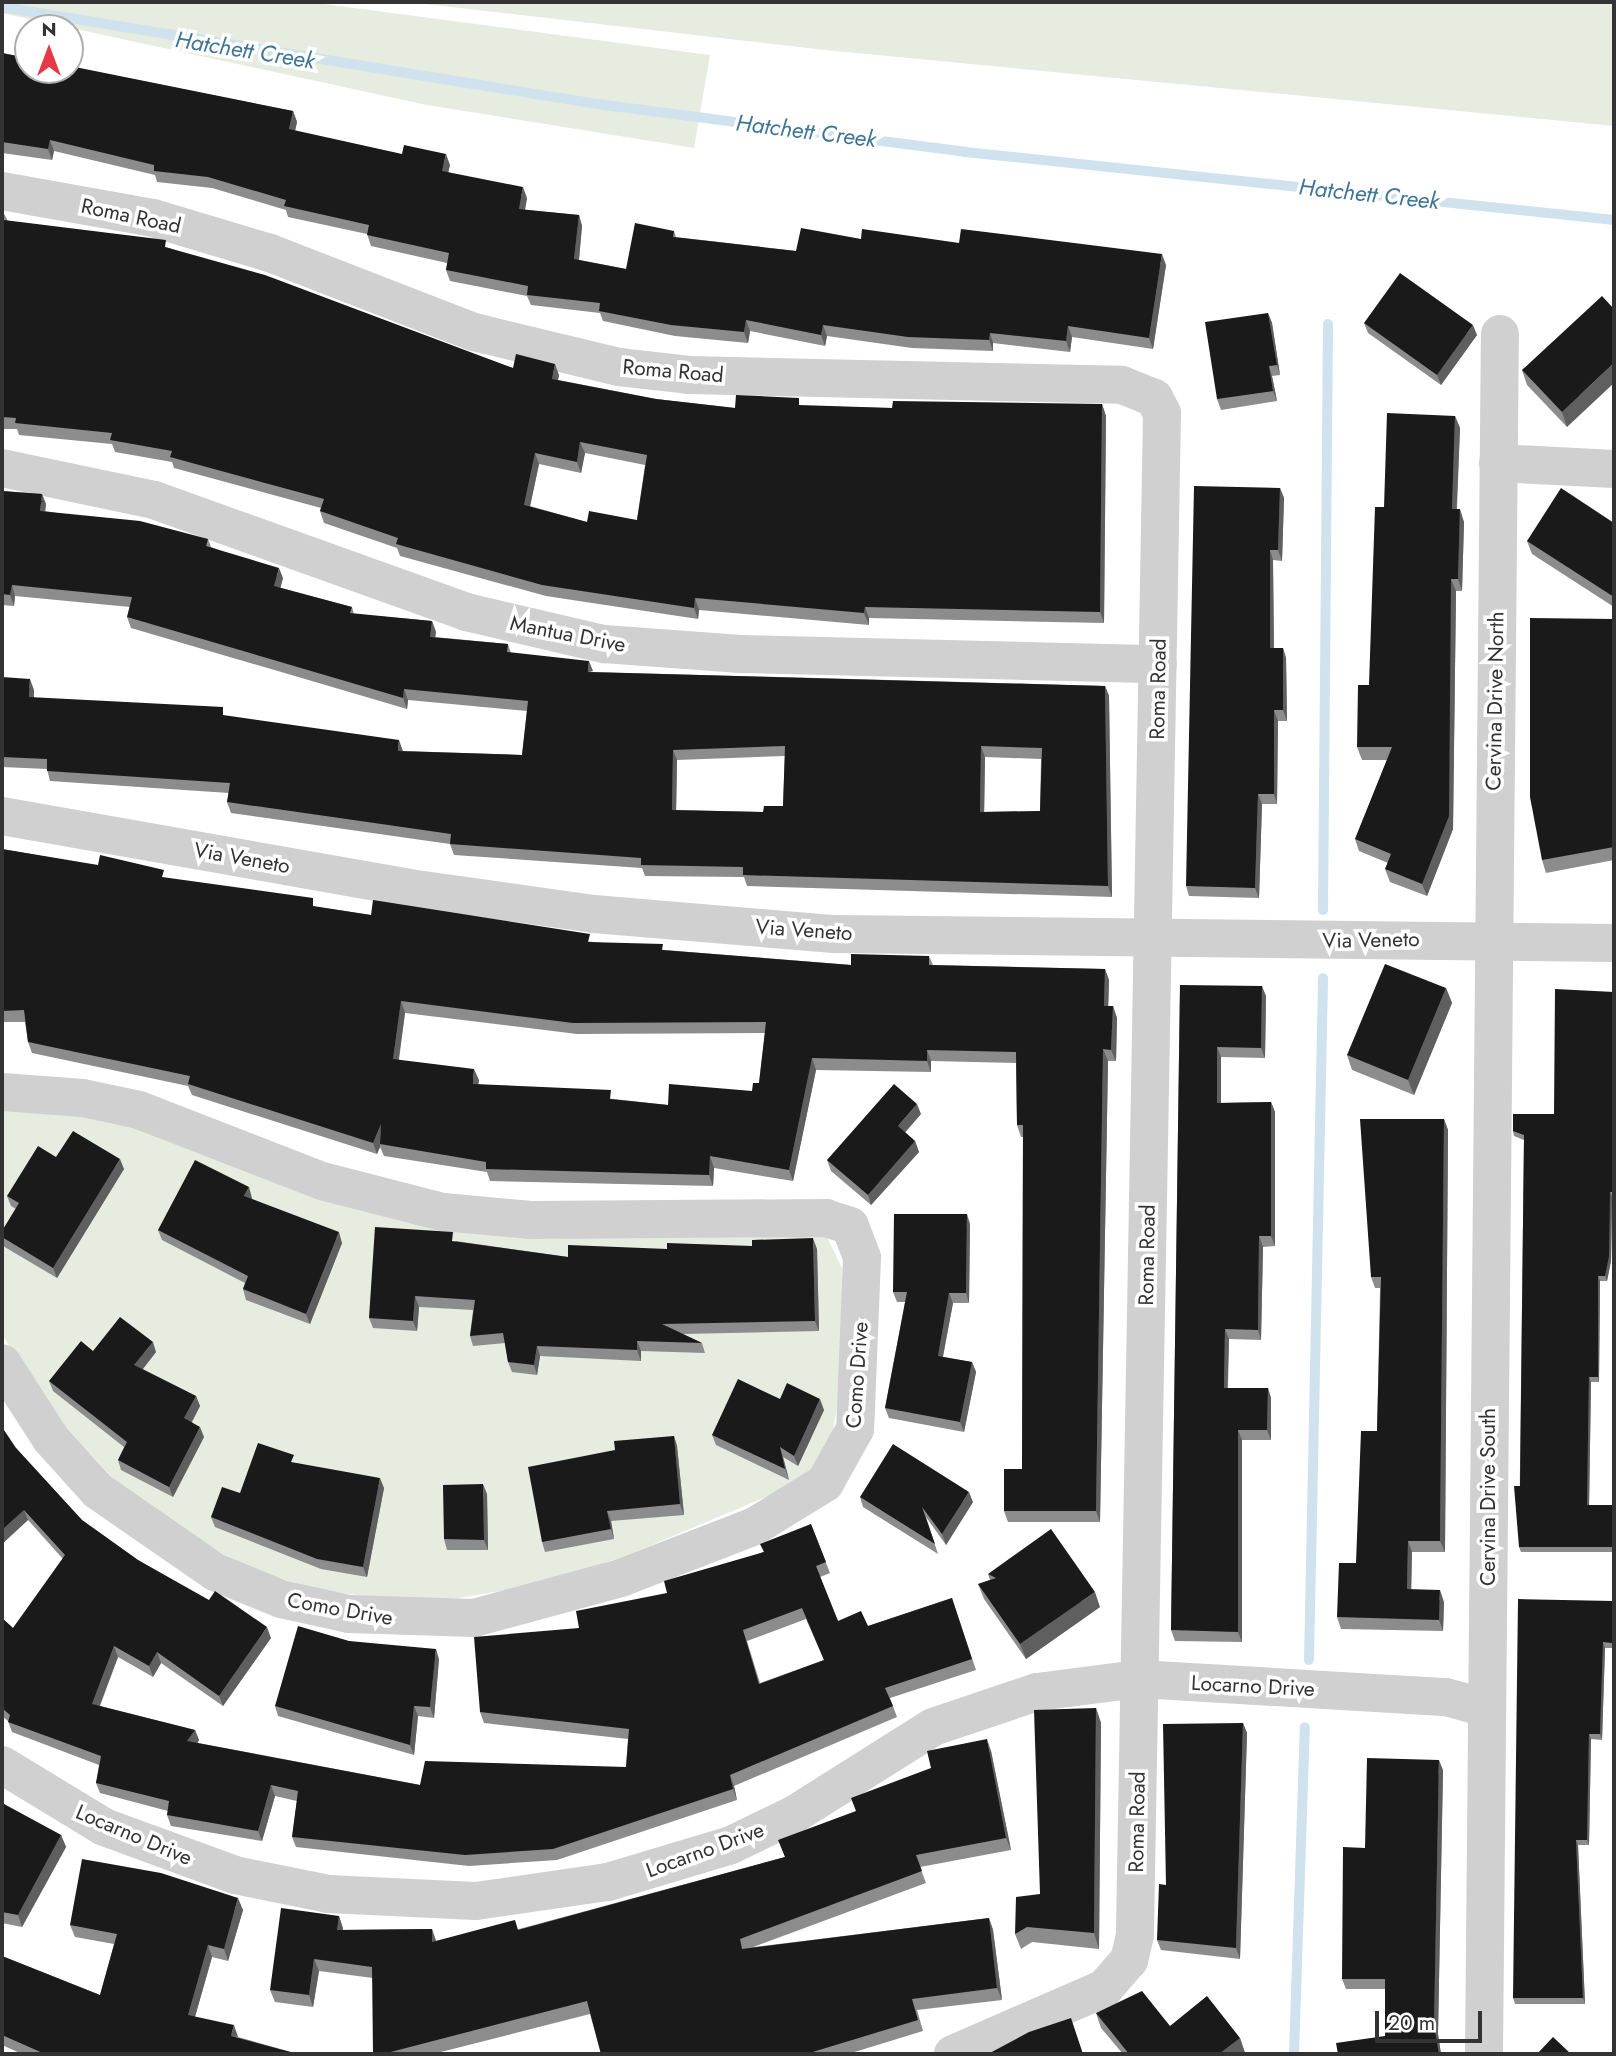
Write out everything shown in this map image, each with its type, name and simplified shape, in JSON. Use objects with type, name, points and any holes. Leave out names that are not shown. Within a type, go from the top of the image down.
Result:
[{"type":"street","name":"Roma Road","points":[[2,191],[153,218],[270,253],[474,332],[618,367],[689,375],[1139,389],[1154,398],[1166,429],[1158,664],[1135,1936],[1129,1960],[1105,1988],[953,2054]]},
{"type":"street","name":"Cervina Drive North","points":[[1492,939],[1500,334]]},
{"type":"street","points":[[1498,463],[1614,470]]},
{"type":"street","name":"Mantua Drive","points":[[2,468],[154,500],[466,612],[604,643],[741,654],[1158,664]]},
{"type":"street","name":"Via Veneto","points":[[2,816],[594,914],[834,934],[1154,942],[1492,939],[1614,943]]},
{"type":"street","name":"Cervina Drive South","points":[[1484,2054],[1492,939]]},
{"type":"street","name":"Como Drive","points":[[2,1092],[83,1098],[139,1110],[332,1185],[443,1212],[531,1220],[826,1218],[850,1226],[862,1258],[855,1429],[825,1483],[755,1526],[621,1578],[474,1618],[349,1614],[281,1599],[215,1572],[98,1491],[51,1439],[2,1363]]},
{"type":"street","name":"Locarno Drive","points":[[2,1765],[104,1826],[235,1875],[328,1894],[420,1902],[526,1898],[650,1872],[731,1845],[795,1814],[933,1727],[992,1703],[1139,1679],[1446,1697],[1486,1707]]},
{"type":"shaded area","points":[[2,2],[309,2],[710,55],[694,148],[427,105],[84,31],[84,14],[14,16],[2,13]]},
{"type":"shaded area","points":[[408,2],[1614,2],[1614,126],[825,50]]},
{"type":"shaded area","points":[[2,1105],[128,1123],[260,1172],[827,1237],[842,1268],[841,1382],[832,1438],[811,1470],[785,1489],[628,1555],[540,1584],[425,1604],[327,1591],[266,1575],[183,1535],[130,1497],[44,1403],[2,1334]]},
{"type":"building","points":[[2,53],[14,55],[14,84],[84,84],[84,69],[293,111],[289,129],[402,154],[404,145],[446,154],[442,171],[523,187],[519,209],[579,215],[574,259],[626,269],[635,223],[674,231],[673,237],[796,251],[801,228],[861,239],[862,229],[959,243],[961,229],[1162,254],[1149,338],[1068,326],[1066,341],[990,333],[989,340],[908,337],[823,325],[821,335],[746,320],[744,332],[671,325],[599,311],[600,303],[527,295],[528,286],[446,270],[449,253],[367,235],[369,225],[284,206],[286,200],[208,177],[154,171],[154,165],[50,140],[48,149],[2,142]]},
{"type":"building","points":[[2,210],[4,220],[166,240],[165,247],[265,275],[513,368],[516,354],[555,364],[552,379],[656,399],[735,408],[736,395],[799,398],[799,405],[892,408],[893,401],[1102,404],[1100,612],[865,607],[864,613],[695,598],[694,608],[542,585],[396,544],[398,538],[320,511],[324,499],[170,457],[172,451],[110,440],[112,433],[15,423],[16,418],[2,417]],"holes":[[[580,442],[647,455],[637,520],[589,511],[587,522],[524,505],[535,453],[577,462]]]},
{"type":"building","points":[[1400,273],[1473,325],[1437,375],[1364,323]]},
{"type":"building","points":[[1602,296],[1614,309],[1614,363],[1562,412],[1522,370]]},
{"type":"building","points":[[1268,313],[1277,365],[1269,366],[1273,391],[1217,399],[1205,322]]},
{"type":"building","points":[[1387,413],[1455,416],[1452,509],[1460,509],[1458,579],[1451,579],[1449,816],[1422,884],[1385,869],[1391,854],[1355,839],[1392,747],[1357,747],[1358,685],[1369,685],[1375,507],[1384,507]]},
{"type":"building","points":[[1194,486],[1280,488],[1278,550],[1270,550],[1270,648],[1283,648],[1283,710],[1274,710],[1274,794],[1258,794],[1255,888],[1186,886]]},
{"type":"building","points":[[1561,488],[1614,523],[1614,597],[1527,541]]},
{"type":"building","points":[[2,491],[42,494],[40,511],[140,521],[208,539],[206,546],[279,568],[274,586],[352,607],[350,613],[432,621],[430,637],[508,644],[507,652],[589,661],[588,672],[1105,686],[1108,886],[743,875],[743,867],[641,865],[641,858],[450,844],[451,834],[227,802],[230,783],[47,771],[47,759],[2,757],[2,677],[30,679],[29,697],[223,707],[223,715],[399,740],[398,751],[522,755],[528,701],[404,689],[403,698],[127,617],[132,597],[12,585],[10,595],[2,594]],"holes":[[[785,746],[783,806],[764,806],[763,812],[672,810],[673,750]],[[981,746],[1042,748],[1040,811],[980,812]]]},
{"type":"building","points":[[1530,618],[1614,619],[1614,847],[1542,860],[1530,797]]},
{"type":"building","points":[[2,849],[98,865],[100,855],[164,870],[162,877],[313,898],[313,906],[371,915],[373,900],[590,934],[588,942],[663,944],[662,950],[851,965],[851,954],[929,956],[929,965],[1105,969],[1104,1006],[1113,1006],[1111,1050],[1103,1049],[1096,1511],[1004,1511],[1004,1469],[1022,1469],[1023,1125],[1017,1125],[1016,1052],[927,1050],[927,1061],[812,1058],[789,1170],[710,1156],[709,1175],[486,1169],[486,1162],[380,1144],[381,1124],[373,1143],[188,1084],[190,1076],[28,1042],[24,1010],[2,1011]],"holes":[[[401,1001],[573,1023],[766,1022],[759,1083],[753,1083],[752,1091],[669,1084],[668,1105],[610,1099],[611,1090],[473,1084],[474,1069],[393,1059]]]},
{"type":"building","points":[[1385,964],[1446,988],[1408,1080],[1347,1055]]},
{"type":"building","points":[[1180,985],[1262,986],[1261,1048],[1217,1047],[1217,1103],[1271,1102],[1271,1236],[1259,1236],[1258,1330],[1225,1329],[1224,1388],[1268,1388],[1267,1430],[1238,1430],[1238,1632],[1171,1630]]},
{"type":"building","points":[[1555,989],[1614,992],[1614,1192],[1610,1192],[1609,1256],[1605,1276],[1598,1276],[1598,1377],[1589,1377],[1587,1505],[1614,1505],[1614,1547],[1519,1547],[1514,1486],[1520,1486],[1524,1135],[1513,1131],[1513,1114],[1554,1114]]},
{"type":"building","points":[[894,1084],[917,1104],[898,1126],[915,1141],[868,1195],[827,1160]]},
{"type":"building","points":[[1360,1119],[1444,1119],[1440,1541],[1408,1541],[1407,1589],[1440,1590],[1439,1620],[1337,1617],[1339,1563],[1356,1563],[1361,1431],[1377,1431],[1381,1277],[1371,1277]]},
{"type":"building","points":[[73,1131],[120,1159],[53,1268],[2,1237],[2,1231],[19,1203],[7,1196],[38,1146],[56,1157]]},
{"type":"building","points":[[195,1160],[249,1187],[244,1196],[339,1232],[306,1314],[243,1289],[248,1276],[158,1230]]},
{"type":"building","points":[[894,1214],[967,1214],[966,1293],[949,1293],[938,1356],[972,1362],[960,1422],[885,1408],[907,1292],[893,1292]]},
{"type":"building","points":[[375,1227],[453,1232],[452,1241],[568,1257],[568,1245],[667,1249],[667,1243],[752,1246],[752,1240],[813,1238],[815,1321],[662,1324],[702,1343],[637,1341],[637,1350],[537,1346],[534,1365],[508,1362],[503,1333],[470,1336],[475,1300],[415,1296],[413,1321],[369,1318]]},
{"type":"building","points":[[120,1317],[153,1342],[134,1365],[196,1396],[184,1418],[200,1427],[169,1487],[118,1460],[127,1442],[49,1381],[81,1341],[93,1351]]},
{"type":"building","points":[[738,1379],[780,1399],[787,1383],[820,1399],[794,1456],[780,1447],[785,1469],[712,1435]]},
{"type":"building","points":[[2,1427],[16,1448],[82,1520],[138,1560],[209,1600],[215,1591],[267,1627],[219,1696],[157,1652],[149,1666],[114,1646],[92,1704],[195,1730],[187,1741],[420,1785],[425,1761],[626,1767],[629,1729],[480,1712],[474,1637],[579,1628],[576,1611],[667,1593],[664,1581],[764,1552],[760,1544],[811,1524],[826,1562],[816,1566],[838,1621],[861,1611],[868,1626],[952,1598],[972,1659],[885,1688],[893,1706],[730,1775],[733,1789],[553,1849],[465,1855],[292,1837],[298,1791],[271,1785],[258,1831],[167,1815],[169,1801],[96,1783],[101,1756],[8,1722],[10,1715],[2,1708],[2,1618],[13,1628],[65,1555],[24,1510],[2,1530]],"holes":[[[802,1608],[824,1660],[759,1684],[743,1630]]]},
{"type":"building","points":[[674,1436],[680,1504],[607,1511],[611,1529],[542,1542],[528,1467],[615,1450],[614,1441]]},
{"type":"building","points":[[258,1443],[294,1455],[291,1462],[380,1478],[363,1567],[317,1559],[211,1517],[222,1487],[240,1493]]},
{"type":"building","points":[[893,1444],[969,1492],[942,1534],[922,1507],[935,1544],[860,1497]]},
{"type":"building","points":[[483,1484],[484,1540],[444,1539],[443,1485]]},
{"type":"building","points":[[1051,1529],[1095,1592],[1020,1644],[978,1584],[996,1578],[988,1574]]},
{"type":"building","points":[[1518,1599],[1613,1601],[1612,1643],[1603,1642],[1600,1734],[1589,1734],[1587,1840],[1576,1840],[1583,1998],[1513,1998]]},
{"type":"building","points":[[298,1626],[349,1641],[436,1649],[430,1707],[414,1706],[410,1745],[275,1706]]},
{"type":"building","points":[[1096,1708],[1094,1933],[1027,1927],[1015,1934],[1016,1897],[1040,1894],[1034,1710]]},
{"type":"building","points":[[1243,1723],[1236,1948],[1157,1940],[1159,1884],[1166,1885],[1163,1724]]},
{"type":"building","points":[[987,1739],[1006,1838],[916,1855],[922,1871],[740,1939],[742,1949],[989,1918],[997,1988],[912,1999],[918,2020],[806,2054],[601,2054],[587,2001],[383,2054],[373,2054],[372,1967],[314,1959],[309,1995],[270,1990],[281,1908],[339,1916],[337,1930],[432,1929],[432,1942],[515,1920],[518,1930],[785,1857],[778,1840],[856,1811],[851,1798],[931,1768],[927,1751]]},
{"type":"building","points":[[1367,1758],[1439,1760],[1434,2024],[1439,2054],[1338,2054],[1336,2043],[1385,2036],[1385,1979],[1342,1979],[1343,1847],[1365,1848]]},
{"type":"building","points":[[2,1803],[61,1835],[18,1915],[2,1912]]},
{"type":"building","points":[[82,1859],[161,1873],[238,1898],[224,1949],[208,1945],[188,2015],[234,2025],[231,2036],[298,2054],[45,2054],[2,2035],[2,1956],[100,1995],[117,1934],[70,1925]]},
{"type":"building","points":[[1142,1991],[1170,2026],[1207,1996],[1240,2038],[1219,2054],[1129,2054],[1096,2013]]},
{"type":"building","points":[[1071,2018],[1083,2054],[988,2054],[1029,2032]]},
{"type":"building","points":[[1553,2037],[1571,2054],[1537,2054]]},
{"type":"waterway","name":"Hatchett Creek","points":[[2,7],[597,104],[965,152],[1614,220]]},
{"type":"waterway","points":[[1323,910],[1328,324]]},
{"type":"waterway","points":[[1309,1660],[1323,978]]},
{"type":"waterway","points":[[1294,2054],[1305,1727]]}]
